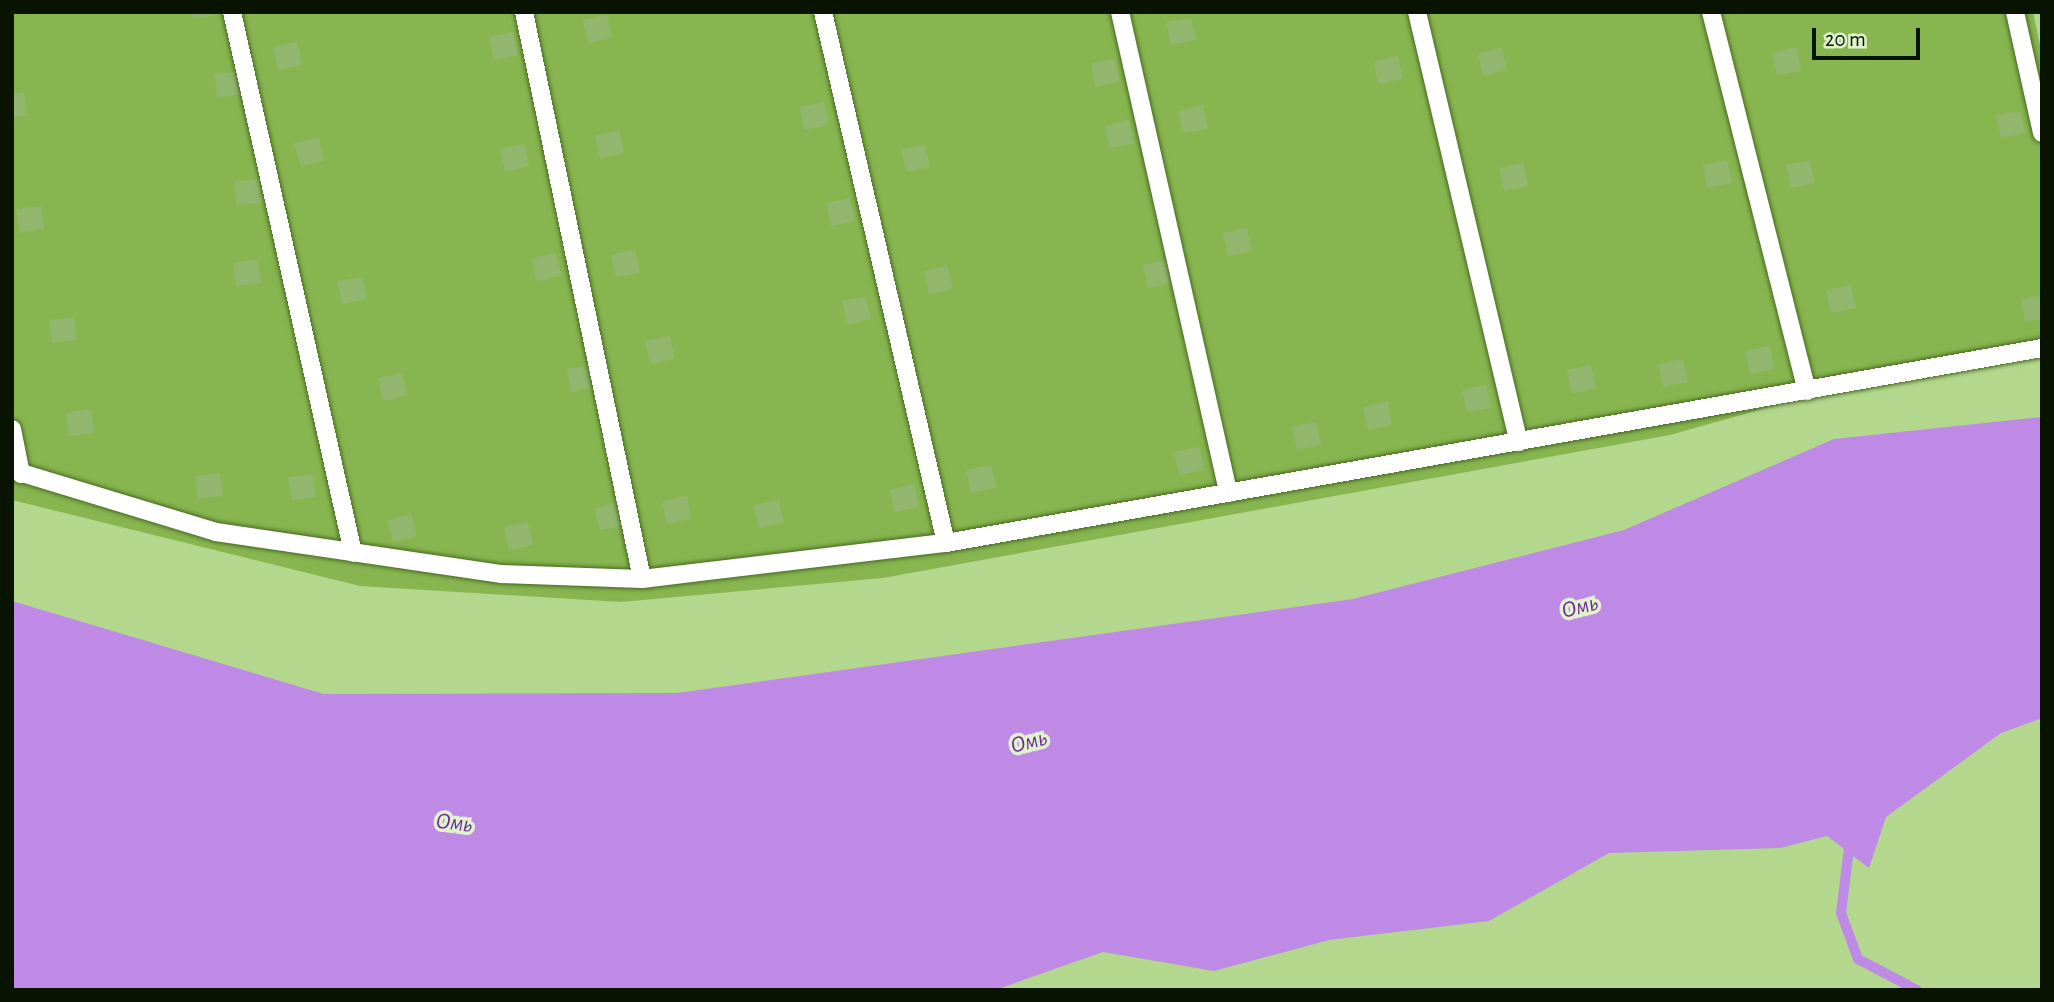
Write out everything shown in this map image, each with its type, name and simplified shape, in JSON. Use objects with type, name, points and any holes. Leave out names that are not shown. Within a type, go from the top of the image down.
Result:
[{"type":"lane","points":[[232,12],[353,553]]},
{"type":"lane","points":[[524,12],[642,579]]},
{"type":"lane","points":[[822,12],[946,543]]},
{"type":"lane","points":[[1120,12],[1228,493]]},
{"type":"lane","points":[[1417,12],[1519,442]]},
{"type":"lane","points":[[1711,12],[1807,391]]},
{"type":"lane","points":[[2015,12],[2042,133]]},
{"type":"lane","points":[[12,429],[17,472],[216,532],[502,574],[642,579],[946,543],[2042,348]]},
{"type":"green space","points":[[12,12],[2033,12],[2042,54],[2042,356],[1808,396],[1670,435],[883,578],[621,602],[360,586],[12,500]]},
{"type":"water","name":"Омь","points":[[2042,417],[2042,718],[2001,733],[1886,817],[1869,868],[1827,836],[1780,848],[1609,853],[1489,921],[1329,940],[1214,971],[1103,952],[995,990],[12,990],[12,601],[324,694],[677,693],[1353,599],[1624,530],[1834,439]]},
{"type":"building","points":[[191,12],[216,12],[216,15],[192,18]]},
{"type":"building","points":[[607,15],[612,38],[588,43],[583,20]]},
{"type":"building","points":[[1191,18],[1196,40],[1171,45],[1166,22]]},
{"type":"building","points":[[513,32],[518,55],[494,60],[489,37]]},
{"type":"building","points":[[297,42],[302,65],[278,70],[273,47]]},
{"type":"building","points":[[1797,47],[1801,71],[1777,75],[1772,53]]},
{"type":"building","points":[[1502,48],[1507,70],[1483,76],[1478,53]]},
{"type":"building","points":[[1398,56],[1403,79],[1378,84],[1374,61]]},
{"type":"building","points":[[1115,59],[1120,81],[1095,87],[1091,63]]},
{"type":"building","points":[[238,72],[242,94],[217,98],[214,74]]},
{"type":"building","points":[[24,92],[27,116],[12,117],[12,94]]},
{"type":"building","points":[[824,102],[829,125],[804,130],[800,107]]},
{"type":"building","points":[[1203,105],[1208,129],[1183,133],[1178,111]]},
{"type":"building","points":[[2020,111],[2025,133],[2001,138],[1996,115]]},
{"type":"building","points":[[1129,120],[1134,144],[1109,148],[1105,126]]},
{"type":"building","points":[[619,131],[624,153],[600,159],[595,135]]},
{"type":"building","points":[[319,138],[324,161],[300,166],[294,143]]},
{"type":"building","points":[[524,144],[529,166],[505,172],[500,149]]},
{"type":"building","points":[[925,145],[930,167],[906,172],[901,149]]},
{"type":"building","points":[[1727,160],[1732,183],[1707,188],[1703,165]]},
{"type":"building","points":[[1810,161],[1815,183],[1791,188],[1786,165]]},
{"type":"building","points":[[1523,163],[1528,186],[1504,191],[1499,168]]},
{"type":"building","points":[[259,179],[262,202],[237,205],[234,182]]},
{"type":"building","points":[[850,198],[855,221],[831,226],[826,203]]},
{"type":"building","points":[[41,206],[44,229],[20,233],[16,209]]},
{"type":"building","points":[[1247,228],[1252,251],[1228,256],[1223,233]]},
{"type":"building","points":[[635,250],[640,273],[616,277],[611,255]]},
{"type":"building","points":[[556,253],[561,276],[536,281],[532,258]]},
{"type":"building","points":[[258,259],[261,283],[236,286],[233,263]]},
{"type":"building","points":[[1167,260],[1172,283],[1148,288],[1143,265]]},
{"type":"building","points":[[948,266],[953,289],[929,294],[924,271]]},
{"type":"building","points":[[362,277],[367,299],[342,304],[337,281]]},
{"type":"building","points":[[1851,285],[1856,308],[1831,313],[1826,290]]},
{"type":"building","points":[[2042,295],[2042,319],[2025,322],[2021,299]]},
{"type":"building","points":[[866,297],[871,319],[847,325],[842,301]]},
{"type":"building","points":[[74,317],[77,340],[52,343],[49,320]]},
{"type":"building","points":[[670,336],[675,359],[650,364],[645,341]]},
{"type":"building","points":[[1770,346],[1774,369],[1750,374],[1745,351]]},
{"type":"building","points":[[1683,359],[1688,382],[1663,387],[1658,364]]},
{"type":"building","points":[[591,365],[596,387],[571,392],[567,369]]},
{"type":"building","points":[[1591,365],[1596,388],[1572,394],[1567,370]]},
{"type":"building","points":[[402,373],[407,396],[383,401],[378,378]]},
{"type":"building","points":[[1486,385],[1491,408],[1467,412],[1462,390]]},
{"type":"building","points":[[1388,401],[1392,425],[1368,430],[1363,407]]},
{"type":"building","points":[[91,409],[94,433],[69,436],[66,413]]},
{"type":"building","points":[[1316,422],[1321,445],[1297,450],[1292,427]]},
{"type":"building","points":[[1199,447],[1204,470],[1179,475],[1174,452]]},
{"type":"building","points":[[991,465],[996,488],[971,493],[966,470]]},
{"type":"building","points":[[220,473],[223,496],[198,499],[195,476]]},
{"type":"building","points":[[313,474],[316,497],[292,500],[288,477]]},
{"type":"building","points":[[914,484],[919,507],[894,512],[890,490]]},
{"type":"building","points":[[687,496],[691,519],[667,524],[662,501]]},
{"type":"building","points":[[779,500],[784,522],[759,528],[754,505]]},
{"type":"building","points":[[620,502],[624,526],[600,530],[595,508]]},
{"type":"building","points":[[412,514],[417,537],[393,542],[388,520]]},
{"type":"building","points":[[528,522],[533,545],[509,550],[504,527]]},
{"type":"waterway","points":[[1850,840],[1841,913],[1858,959],[1917,990]]}]
